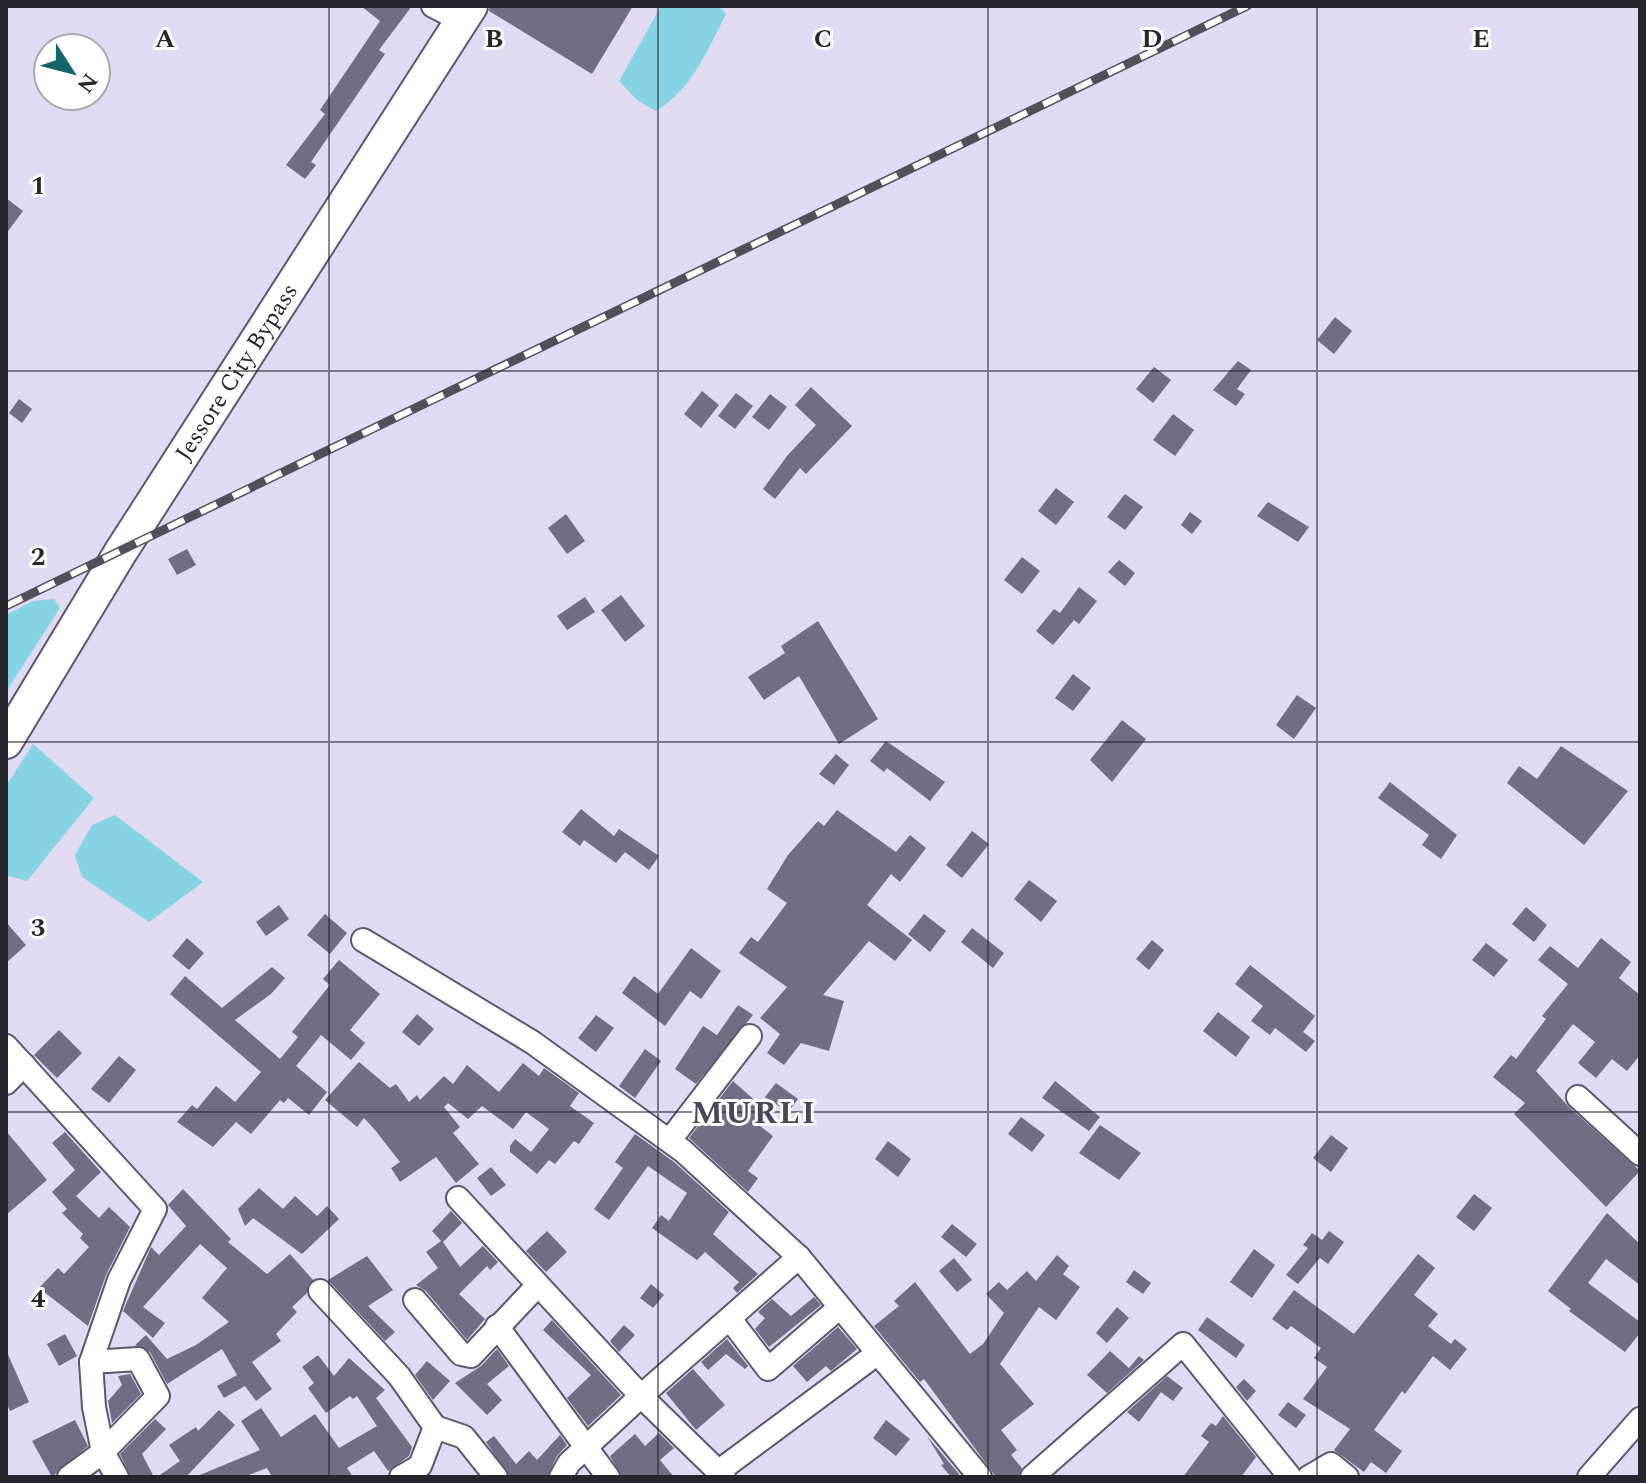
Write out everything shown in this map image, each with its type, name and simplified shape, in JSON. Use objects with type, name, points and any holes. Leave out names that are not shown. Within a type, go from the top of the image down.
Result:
[{"type":"highway","name":"Jessore City Bypass","points":[[6,742],[129,539],[467,14]]},
{"type":"street","points":[[433,6],[467,14]]},
{"type":"street","points":[[363,940],[532,1042],[670,1140],[799,1257],[980,1477]]},
{"type":"street","points":[[670,1140],[750,1036]]},
{"type":"street","points":[[6,1046],[155,1209],[119,1280],[91,1362],[103,1452],[117,1477]]},
{"type":"street","points":[[6,1083],[24,1065]]},
{"type":"street","points":[[1578,1097],[1640,1154]]},
{"type":"street","points":[[458,1198],[641,1396],[722,1474],[878,1353]]},
{"type":"street","points":[[561,1477],[569,1463],[641,1396],[799,1257]]},
{"type":"street","points":[[415,1300],[466,1357],[538,1285]]},
{"type":"street","points":[[320,1291],[399,1376],[435,1427],[464,1437],[496,1477]]},
{"type":"street","points":[[730,1319],[768,1369],[840,1307]]},
{"type":"street","points":[[497,1326],[608,1477]]},
{"type":"street","points":[[1032,1477],[1183,1344],[1290,1477]]},
{"type":"street","points":[[69,1477],[103,1452],[158,1396],[138,1359],[91,1362]]},
{"type":"street","points":[[1589,1477],[1640,1419]]},
{"type":"street","points":[[401,1477],[420,1466],[435,1427]]},
{"type":"street","points":[[1309,1477],[1331,1464],[1347,1477]]},
{"type":"water","points":[[661,6],[719,6],[726,14],[689,80],[656,111],[637,100],[619,81]]},
{"type":"water","points":[[54,599],[60,608],[6,692],[6,615],[33,601]]},
{"type":"water","points":[[33,744],[94,798],[27,881],[6,875],[6,786]]},
{"type":"water","points":[[115,815],[203,882],[149,922],[82,877],[75,855],[92,825]]},
{"type":"building","points":[[361,6],[412,6],[379,50],[385,54],[311,162],[316,165],[305,179],[286,165],[325,114],[320,110],[380,21]]},
{"type":"building","points":[[490,6],[633,6],[592,74],[489,11]]},
{"type":"building","points":[[6,198],[23,211],[6,234]]},
{"type":"building","points":[[1335,317],[1352,331],[1334,354],[1317,340]]},
{"type":"building","points":[[1238,361],[1251,370],[1237,389],[1245,394],[1236,406],[1213,390]]},
{"type":"building","points":[[1154,367],[1171,380],[1153,403],[1136,389]]},
{"type":"building","points":[[811,387],[852,426],[806,474],[800,468],[775,499],[763,489],[787,456],[816,425],[795,405]]},
{"type":"building","points":[[702,391],[719,405],[701,428],[684,414]]},
{"type":"building","points":[[736,393],[753,406],[735,429],[718,416]]},
{"type":"building","points":[[770,394],[787,407],[769,430],[752,417]]},
{"type":"building","points":[[19,399],[32,409],[22,423],[9,413]]},
{"type":"building","points":[[1173,414],[1194,430],[1175,456],[1153,440]]},
{"type":"building","points":[[1056,488],[1074,502],[1056,525],[1038,511]]},
{"type":"building","points":[[1125,494],[1143,507],[1125,530],[1107,517]]},
{"type":"building","points":[[1268,502],[1309,527],[1298,542],[1257,516]]},
{"type":"building","points":[[1190,512],[1202,521],[1192,534],[1181,525]]},
{"type":"building","points":[[566,514],[585,541],[567,554],[548,528]]},
{"type":"building","points":[[187,549],[196,565],[177,575],[168,559]]},
{"type":"building","points":[[1022,557],[1040,571],[1022,594],[1004,580]]},
{"type":"building","points":[[1119,560],[1135,573],[1125,586],[1108,572]]},
{"type":"building","points":[[1079,587],[1097,601],[1079,624],[1074,620],[1053,645],[1036,631],[1054,609],[1060,613]]},
{"type":"building","points":[[621,595],[645,626],[625,642],[601,610]]},
{"type":"building","points":[[585,597],[595,612],[567,630],[557,616]]},
{"type":"building","points":[[818,621],[878,719],[839,744],[799,676],[764,700],[748,677],[785,653],[781,646]]},
{"type":"building","points":[[1073,674],[1091,688],[1073,711],[1055,698]]},
{"type":"building","points":[[1297,695],[1316,708],[1294,739],[1276,725]]},
{"type":"building","points":[[1122,720],[1146,739],[1112,782],[1090,760]]},
{"type":"building","points":[[886,741],[945,782],[930,801],[887,768],[884,772],[870,761]]},
{"type":"building","points":[[1561,746],[1628,791],[1584,845],[1507,783],[1519,766],[1537,779]]},
{"type":"building","points":[[836,754],[849,765],[834,785],[819,774]]},
{"type":"building","points":[[1390,782],[1457,835],[1441,859],[1422,845],[1429,835],[1378,798]]},
{"type":"building","points":[[581,809],[614,836],[619,829],[659,856],[649,870],[625,852],[616,863],[584,840],[580,846],[562,832]]},
{"type":"building","points":[[837,810],[896,852],[910,835],[926,848],[900,882],[891,874],[867,905],[912,940],[895,961],[869,941],[823,995],[844,1001],[829,1051],[801,1043],[784,1065],[767,1053],[780,1034],[760,1018],[787,987],[739,953],[751,937],[758,942],[787,903],[767,889],[788,855],[818,821],[824,826]]},
{"type":"building","points":[[972,831],[989,844],[962,878],[946,865]]},
{"type":"building","points":[[1029,880],[1057,901],[1041,922],[1014,899]]},
{"type":"building","points":[[279,905],[289,919],[266,936],[256,922]]},
{"type":"building","points":[[1526,907],[1547,925],[1534,942],[1512,924]]},
{"type":"building","points":[[325,914],[347,933],[330,954],[307,935]]},
{"type":"building","points":[[924,914],[946,931],[930,952],[908,934]]},
{"type":"building","points":[[6,922],[26,945],[6,963]]},
{"type":"building","points":[[972,928],[1004,953],[993,968],[961,942]]},
{"type":"building","points":[[187,938],[204,953],[189,970],[172,956]]},
{"type":"building","points":[[1601,938],[1631,962],[1619,978],[1640,995],[1640,1055],[1627,1071],[1612,1059],[1596,1078],[1578,1063],[1595,1042],[1573,1024],[1536,1071],[1569,1107],[1640,1171],[1606,1207],[1514,1114],[1525,1103],[1493,1077],[1511,1055],[1516,1059],[1546,1019],[1542,1016],[1568,984],[1538,960],[1550,946],[1578,968]]},
{"type":"building","points":[[1152,940],[1164,950],[1149,970],[1136,959]]},
{"type":"building","points":[[1486,943],[1508,960],[1494,977],[1472,960]]},
{"type":"building","points":[[691,948],[721,971],[701,999],[690,991],[665,1026],[622,993],[634,976],[658,994]]},
{"type":"building","points":[[339,960],[380,994],[350,1030],[365,1043],[351,1060],[321,1035],[296,1066],[327,1092],[309,1115],[288,1098],[284,1103],[280,1100],[251,1134],[236,1122],[213,1147],[177,1122],[192,1105],[197,1109],[216,1086],[235,1102],[261,1072],[170,994],[185,976],[222,1008],[272,967],[285,978],[271,994],[235,1020],[280,1059],[298,1037],[292,1032],[330,985],[323,979]]},
{"type":"building","points":[[1250,965],[1315,1016],[1303,1032],[1315,1041],[1306,1052],[1275,1028],[1270,1035],[1251,1021],[1263,1006],[1235,984]]},
{"type":"building","points":[[738,1005],[753,1015],[696,1084],[675,1069],[703,1026],[717,1035]]},
{"type":"building","points":[[1218,1012],[1250,1037],[1236,1057],[1203,1031]]},
{"type":"building","points":[[417,1014],[434,1029],[419,1046],[402,1032]]},
{"type":"building","points":[[596,1015],[614,1028],[596,1052],[578,1038]]},
{"type":"building","points":[[59,1030],[82,1053],[57,1078],[34,1055]]},
{"type":"building","points":[[645,1049],[661,1061],[635,1098],[619,1086]]},
{"type":"building","points":[[119,1056],[136,1070],[109,1103],[91,1089]]},
{"type":"building","points":[[359,1062],[390,1088],[396,1084],[409,1102],[417,1095],[420,1100],[444,1076],[453,1084],[467,1065],[499,1092],[523,1063],[539,1076],[544,1068],[579,1093],[570,1106],[594,1123],[579,1144],[574,1141],[555,1164],[549,1160],[537,1174],[510,1152],[510,1146],[515,1139],[531,1152],[549,1129],[526,1112],[513,1129],[482,1106],[468,1119],[448,1103],[444,1107],[460,1127],[453,1133],[479,1164],[456,1183],[436,1157],[400,1182],[391,1168],[400,1162],[375,1130],[364,1118],[357,1127],[325,1100]]},
{"type":"building","points":[[733,1081],[769,1113],[760,1126],[773,1136],[748,1171],[758,1178],[748,1192],[689,1138]]},
{"type":"building","points":[[1055,1081],[1100,1117],[1089,1131],[1042,1098]]},
{"type":"building","points":[[776,1083],[798,1099],[788,1112],[765,1097]]},
{"type":"building","points":[[1021,1117],[1045,1135],[1032,1152],[1008,1134]]},
{"type":"building","points":[[1100,1125],[1141,1153],[1119,1180],[1079,1153]]},
{"type":"building","points":[[6,1131],[47,1180],[6,1215]]},
{"type":"building","points":[[65,1132],[101,1172],[76,1196],[99,1218],[109,1207],[130,1227],[106,1275],[88,1326],[39,1288],[58,1268],[64,1274],[89,1247],[80,1238],[83,1234],[62,1213],[67,1209],[52,1192],[75,1170],[52,1143]]},
{"type":"building","points":[[635,1134],[674,1162],[729,1212],[713,1234],[758,1274],[737,1293],[733,1288],[739,1282],[705,1252],[697,1260],[652,1228],[661,1215],[669,1221],[687,1193],[648,1166],[609,1220],[594,1209],[623,1168],[615,1162]]},
{"type":"building","points":[[1331,1135],[1348,1148],[1331,1172],[1313,1158]]},
{"type":"building","points":[[888,1141],[911,1159],[898,1177],[875,1159]]},
{"type":"building","points":[[491,1167],[506,1185],[491,1196],[477,1178]]},
{"type":"building","points":[[259,1188],[283,1209],[295,1196],[317,1216],[327,1206],[339,1219],[302,1254],[253,1218],[245,1226],[238,1209]]},
{"type":"building","points":[[183,1189],[231,1239],[228,1242],[267,1274],[290,1254],[313,1280],[306,1294],[292,1307],[297,1312],[276,1334],[281,1341],[252,1362],[272,1389],[256,1401],[245,1386],[224,1398],[217,1386],[237,1375],[222,1349],[167,1384],[150,1352],[135,1345],[146,1335],[167,1359],[196,1345],[229,1322],[202,1298],[227,1268],[200,1244],[143,1307],[165,1323],[153,1338],[123,1311],[151,1247],[159,1255],[186,1226],[168,1205]]},
{"type":"building","points":[[1474,1194],[1492,1208],[1474,1231],[1456,1217]]},
{"type":"building","points":[[451,1211],[462,1223],[443,1242],[460,1267],[483,1246],[498,1262],[490,1270],[487,1266],[459,1294],[485,1319],[467,1340],[426,1291],[416,1285],[438,1268],[426,1252],[441,1241],[432,1231]]},
{"type":"building","points":[[1607,1213],[1640,1244],[1640,1285],[1606,1259],[1588,1283],[1640,1322],[1640,1333],[1625,1352],[1569,1311],[1571,1309],[1548,1291]]},
{"type":"building","points":[[952,1224],[977,1244],[966,1257],[941,1237]]},
{"type":"building","points":[[547,1231],[567,1252],[546,1272],[526,1251]]},
{"type":"building","points":[[1329,1231],[1344,1242],[1328,1264],[1320,1258],[1298,1284],[1286,1275],[1308,1248],[1303,1245],[1312,1233],[1322,1240]]},
{"type":"building","points":[[1254,1249],[1275,1265],[1252,1298],[1230,1282]]},
{"type":"building","points":[[1418,1254],[1435,1268],[1414,1295],[1438,1314],[1428,1326],[1451,1344],[1455,1339],[1467,1349],[1450,1370],[1433,1356],[1405,1394],[1402,1391],[1374,1430],[1402,1451],[1386,1473],[1371,1462],[1364,1472],[1334,1450],[1350,1429],[1303,1399],[1327,1367],[1314,1358],[1321,1348],[1291,1326],[1287,1330],[1272,1319],[1294,1290],[1354,1334]]},
{"type":"building","points":[[1057,1255],[1069,1266],[1063,1274],[1080,1287],[1056,1320],[1039,1307],[1000,1364],[1034,1404],[1001,1430],[1017,1450],[1011,1455],[1022,1468],[1018,1477],[996,1477],[924,1379],[920,1382],[874,1326],[899,1306],[894,1301],[915,1282],[970,1354],[983,1344],[1004,1313],[986,1294],[999,1282],[1007,1290],[1027,1271],[1036,1281]]},
{"type":"building","points":[[367,1256],[393,1290],[368,1306],[395,1332],[385,1341],[328,1280]]},
{"type":"building","points":[[954,1258],[972,1280],[957,1292],[939,1271]]},
{"type":"building","points":[[1134,1270],[1151,1283],[1143,1294],[1126,1282]]},
{"type":"building","points":[[651,1284],[664,1295],[653,1308],[640,1298]]},
{"type":"building","points":[[814,1297],[821,1305],[769,1347],[755,1329],[765,1318],[758,1312],[772,1299],[791,1316]]},
{"type":"building","points":[[1117,1307],[1129,1318],[1107,1343],[1096,1333]]},
{"type":"building","points":[[1207,1317],[1245,1345],[1236,1358],[1198,1330]]},
{"type":"building","points":[[552,1320],[621,1395],[588,1426],[567,1398],[591,1375],[543,1330]]},
{"type":"building","points":[[624,1325],[635,1335],[619,1352],[610,1341]]},
{"type":"building","points":[[838,1327],[857,1349],[831,1371],[826,1366],[807,1382],[793,1366]]},
{"type":"building","points":[[65,1334],[77,1356],[59,1366],[47,1344]]},
{"type":"building","points":[[727,1339],[748,1366],[745,1369],[726,1354],[708,1370],[701,1362]]},
{"type":"building","points":[[497,1349],[509,1366],[487,1384],[502,1400],[487,1415],[455,1383],[481,1366]]},
{"type":"building","points":[[6,1350],[29,1402],[10,1411],[6,1402]]},
{"type":"building","points":[[1110,1351],[1129,1368],[1139,1356],[1144,1360],[1107,1393],[1087,1375]]},
{"type":"building","points":[[318,1355],[334,1376],[349,1358],[385,1390],[376,1398],[412,1447],[409,1456],[388,1471],[374,1451],[347,1468],[353,1477],[272,1477],[267,1468],[244,1477],[195,1477],[260,1450],[241,1421],[261,1408],[281,1437],[315,1414],[339,1448],[377,1426],[357,1396],[353,1399],[350,1396],[326,1413],[308,1388],[314,1383],[302,1367]]},
{"type":"building","points":[[427,1361],[450,1381],[433,1400],[415,1375]]},
{"type":"building","points":[[693,1369],[725,1405],[696,1430],[666,1393]]},
{"type":"building","points":[[130,1374],[141,1394],[112,1423],[108,1401],[122,1385],[118,1376]]},
{"type":"building","points":[[1167,1376],[1183,1388],[1173,1401],[1161,1392],[1139,1422],[1127,1412]]},
{"type":"building","points":[[1244,1379],[1256,1391],[1247,1401],[1236,1387]]},
{"type":"building","points":[[1288,1402],[1306,1415],[1296,1428],[1278,1415]]},
{"type":"building","points":[[219,1410],[235,1425],[186,1477],[157,1477],[180,1461],[169,1445],[196,1427],[198,1431]]},
{"type":"building","points":[[1223,1416],[1256,1457],[1241,1477],[1183,1477],[1209,1442],[1201,1436],[1211,1423],[1216,1426]]},
{"type":"building","points":[[155,1419],[166,1429],[142,1454],[154,1477],[131,1477],[120,1454]]},
{"type":"building","points":[[75,1420],[88,1446],[52,1477],[32,1441]]},
{"type":"building","points":[[886,1420],[910,1439],[896,1456],[873,1438]]},
{"type":"building","points":[[659,1433],[674,1448],[660,1460],[674,1477],[622,1477],[610,1456],[635,1434],[645,1446]]},
{"type":"building","points":[[560,1435],[567,1445],[557,1456],[547,1477],[510,1477],[486,1442],[494,1436],[516,1464],[529,1451],[537,1460]]},
{"type":"building","points":[[927,1436],[959,1474],[951,1477],[941,1465],[944,1464]]},
{"type":"railway","points":[[6,606],[1247,6]]},
{"type":"district","name":"MURLI","points":[[754,1112]]}]
